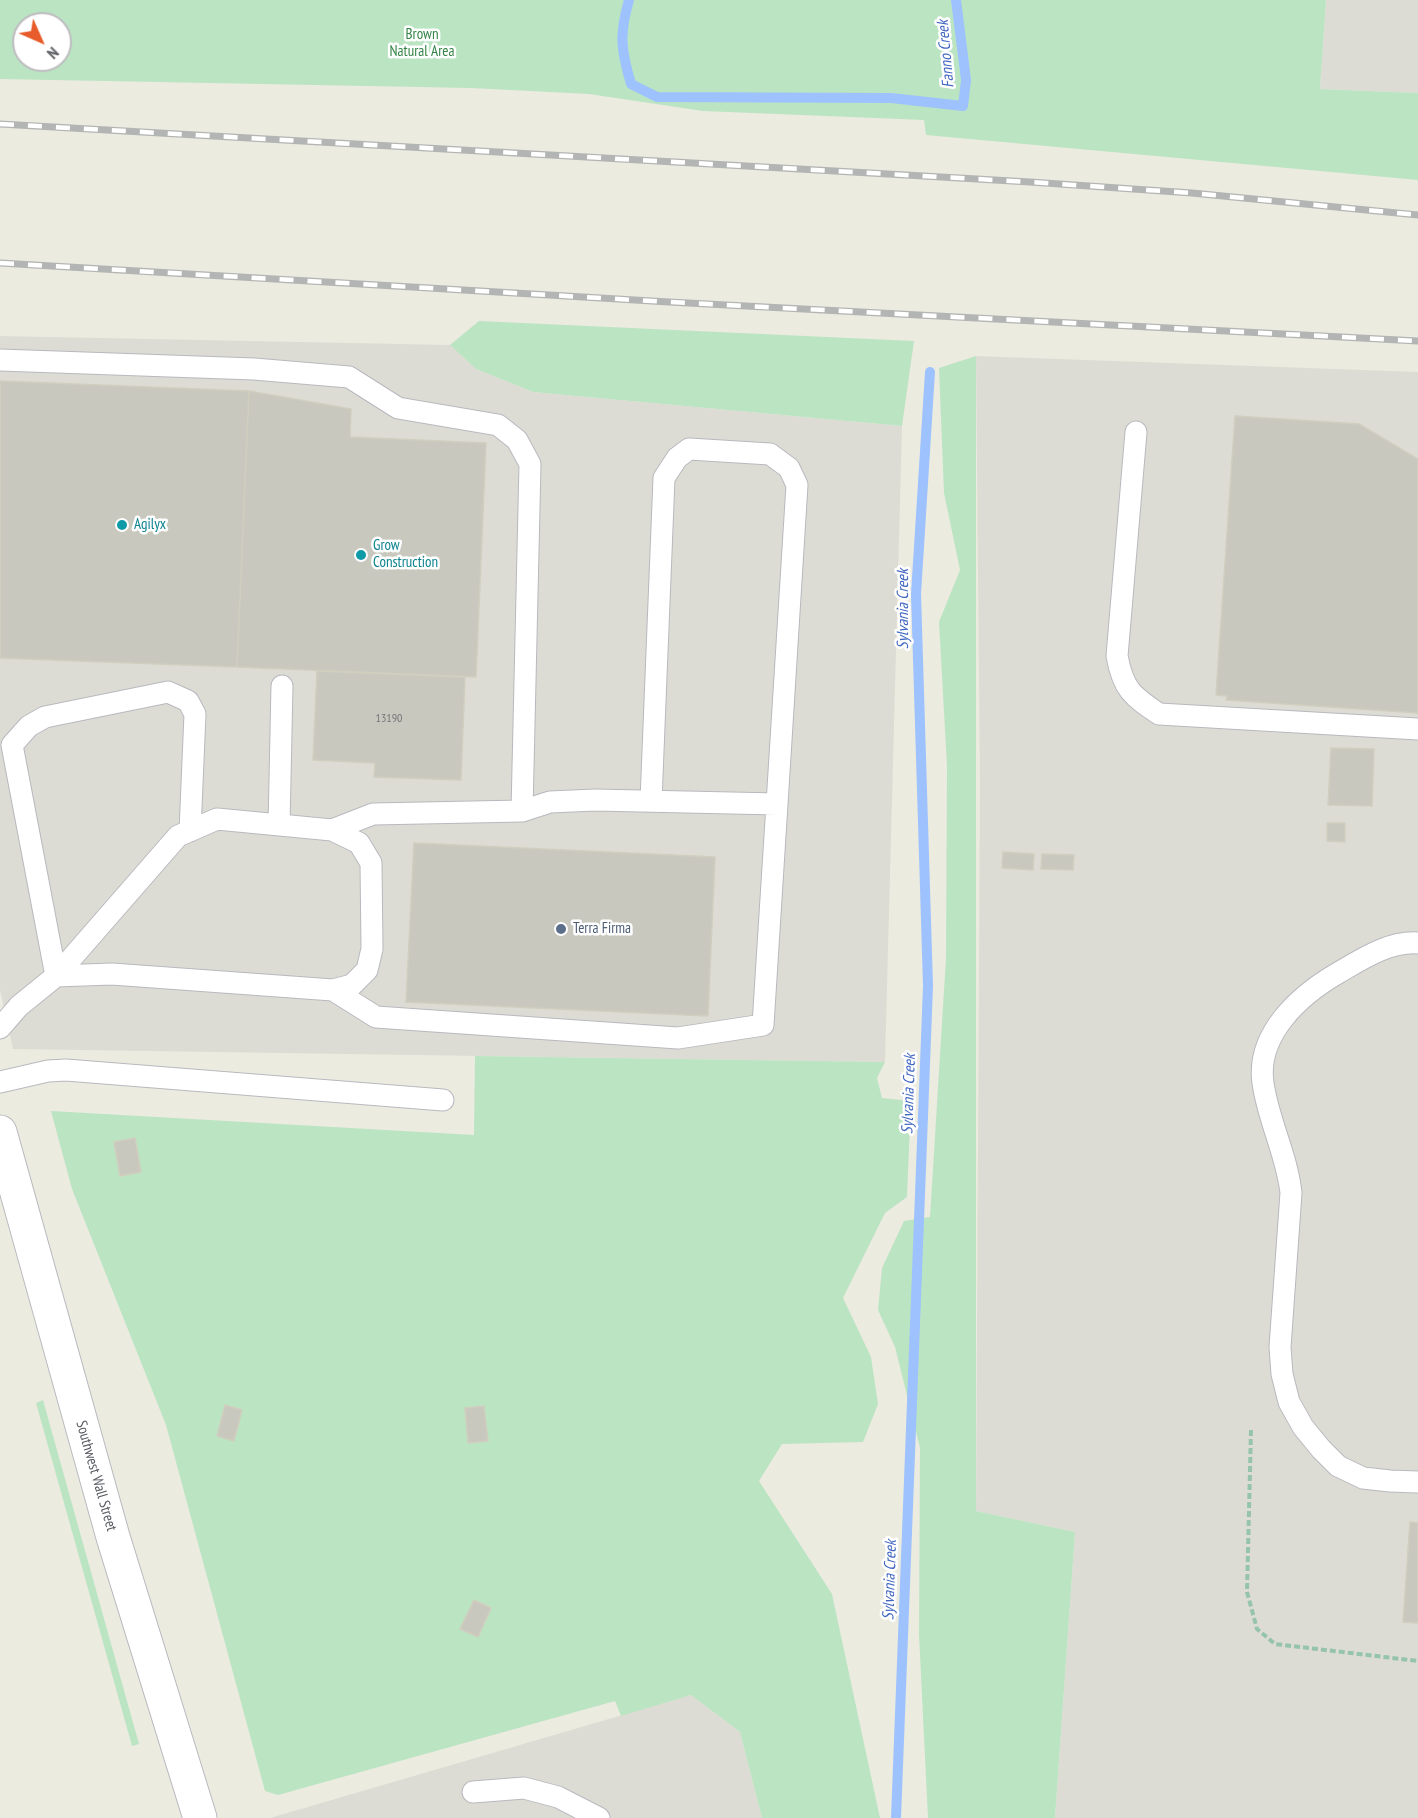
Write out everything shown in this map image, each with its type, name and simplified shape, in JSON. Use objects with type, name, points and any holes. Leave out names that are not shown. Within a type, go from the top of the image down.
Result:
[{"type":"street","name":"Southwest Wall Street","points":[[0,1132],[113,1537],[200,1818]]},
{"type":"lane","points":[[0,360],[254,369],[349,377],[398,408],[498,424],[517,440],[530,464],[522,811]]},
{"type":"lane","points":[[1136,432],[1117,656],[1121,678],[1136,699],[1159,714],[1418,729]]},
{"type":"lane","points":[[333,990],[376,1017],[678,1038],[763,1024],[796,485],[789,468],[771,454],[688,449],[677,458],[664,478],[651,801]]},
{"type":"lane","points":[[279,825],[282,686]]},
{"type":"lane","points":[[56,976],[6,738],[45,717],[168,692],[188,701],[195,714],[189,831]]},
{"type":"lane","points":[[332,830],[373,814],[522,811],[550,802],[651,801],[777,804]]},
{"type":"lane","points":[[0,1028],[19,1006],[56,976],[178,836],[189,831],[217,819],[332,830],[359,843],[371,863],[372,950],[367,970],[352,984],[333,990],[112,974],[56,976]]},
{"type":"lane","points":[[1418,943],[1409,942],[1369,956],[1322,982],[1295,1005],[1275,1029],[1265,1050],[1263,1081],[1284,1156],[1291,1193],[1280,1347],[1282,1374],[1289,1402],[1303,1427],[1338,1466],[1363,1478],[1418,1482]]},
{"type":"lane","points":[[0,1082],[48,1071],[66,1070],[443,1100]]},
{"type":"lane","points":[[473,1792],[524,1788],[558,1797],[599,1818]]},
{"type":"lane","points":[[558,1797],[580,1818]]},
{"type":"path","points":[[1251,1430],[1247,1592],[1257,1629],[1275,1644],[1418,1661]]},
{"type":"shaded area","points":[[1326,0],[1418,0],[1418,93],[1320,89]]},
{"type":"shaded area","points":[[0,336],[450,345],[476,369],[533,392],[902,426],[885,1062],[13,1049],[0,990]]},
{"type":"shaded area","points":[[976,356],[1418,372],[1418,1818],[1055,1818],[1075,1532],[976,1511],[980,785]]},
{"type":"shaded area","points":[[691,1695],[740,1732],[762,1818],[270,1818]]},
{"type":"green space","name":"Brown Natural Area","points":[[0,0],[1326,0],[1320,89],[1418,93],[1418,180],[926,135],[924,120],[703,111],[589,94],[471,88],[0,79]]},
{"type":"green space","points":[[479,321],[914,341],[902,426],[533,392],[476,369],[450,345]]},
{"type":"green space","points":[[976,356],[976,1511],[1075,1532],[1055,1818],[928,1818],[919,1635],[920,1448],[895,1347],[878,1310],[882,1268],[904,1221],[930,1217],[946,958],[947,766],[939,622],[960,570],[944,493],[939,368]]},
{"type":"green space","points":[[475,1056],[885,1062],[877,1078],[882,1098],[911,1101],[907,1197],[885,1213],[843,1298],[871,1357],[878,1404],[863,1442],[782,1444],[759,1481],[832,1594],[880,1818],[762,1818],[740,1732],[691,1695],[621,1716],[615,1701],[278,1795],[265,1791],[166,1425],[72,1189],[51,1111],[474,1135]]},
{"type":"green space","points":[[43,1400],[139,1744],[132,1746],[36,1403]]},
{"type":"building","name":"Agilyx","points":[[0,381],[249,391],[237,667],[0,658]]},
{"type":"building","name":"Grow Construction","points":[[249,391],[351,409],[350,437],[486,443],[476,677],[237,667]]},
{"type":"building","points":[[1235,416],[1359,424],[1418,459],[1418,713],[1226,700],[1227,696],[1216,695]]},
{"type":"building","points":[[317,671],[465,677],[461,780],[374,777],[375,763],[313,760]]},
{"type":"building","points":[[1331,748],[1374,749],[1372,806],[1328,805]]},
{"type":"building","points":[[1327,823],[1345,823],[1345,842],[1327,841]]},
{"type":"building","name":"Terra Firma","points":[[414,843],[715,857],[708,1016],[406,1002]]},
{"type":"building","points":[[1003,852],[1034,854],[1033,870],[1002,868]]},
{"type":"building","points":[[1042,854],[1074,855],[1073,870],[1041,869]]},
{"type":"building","points":[[135,1138],[141,1172],[120,1176],[114,1142]]},
{"type":"building","points":[[225,1405],[242,1410],[234,1441],[217,1436]]},
{"type":"building","points":[[484,1406],[488,1441],[468,1443],[465,1408]]},
{"type":"building","points":[[1410,1522],[1418,1523],[1418,1623],[1403,1622]]},
{"type":"building","points":[[474,1600],[491,1608],[478,1637],[460,1629]]},
{"type":"waterway","name":"Fanno Creek","points":[[629,0],[622,42],[631,84],[657,97],[891,98],[963,106],[966,80],[956,0]]},
{"type":"waterway","name":"Sylvania Creek","points":[[896,1818],[928,986],[916,594],[930,372]]},
{"type":"railway","points":[[0,124],[1030,182],[1192,193],[1418,215]]},
{"type":"railway","points":[[0,263],[669,302],[1418,341]]},
{"type":"place","name":"Agilyx","points":[[122,525]]},
{"type":"place","name":"Grow Construction","points":[[361,555]]},
{"type":"place","name":"Terra Firma","points":[[561,929]]}]
